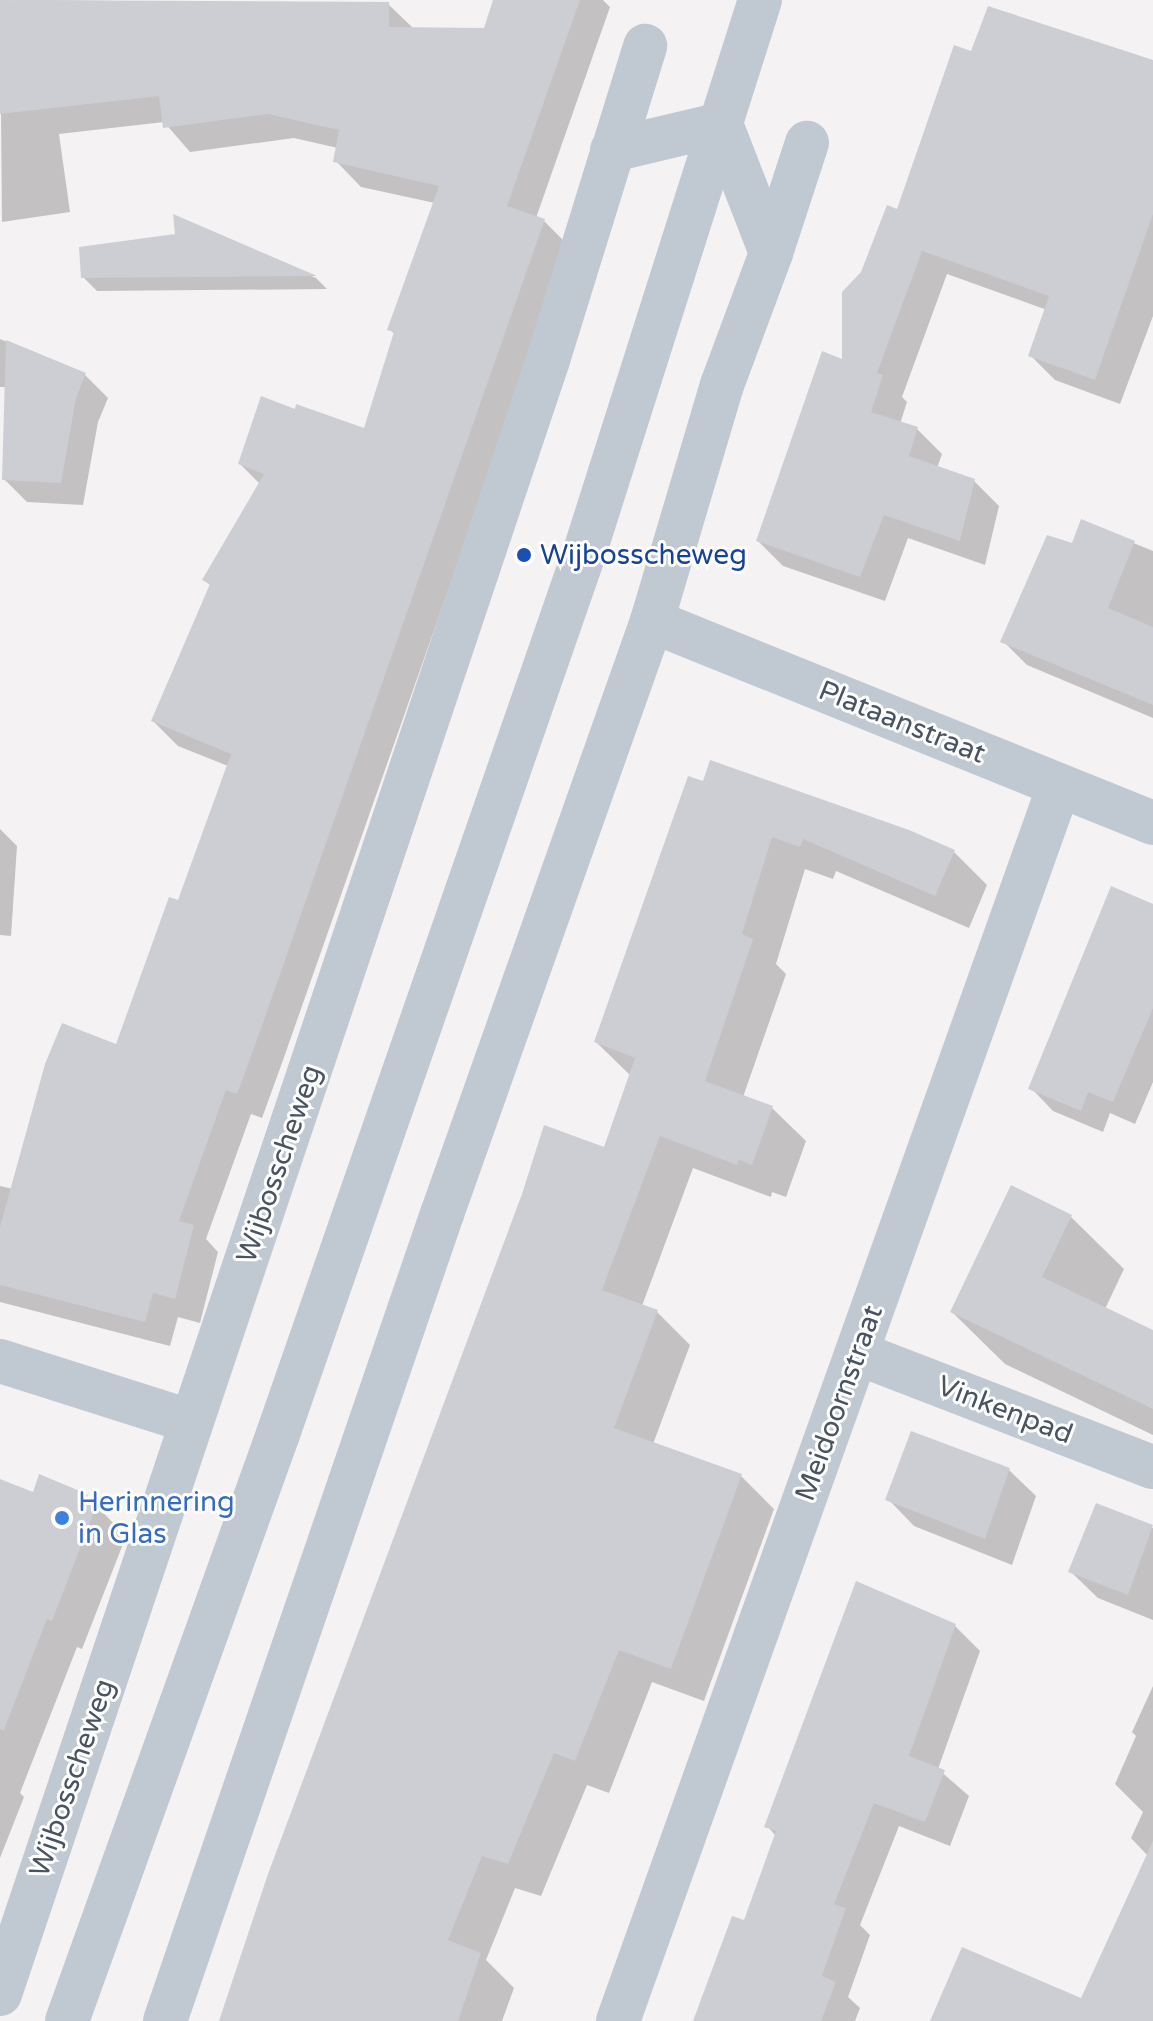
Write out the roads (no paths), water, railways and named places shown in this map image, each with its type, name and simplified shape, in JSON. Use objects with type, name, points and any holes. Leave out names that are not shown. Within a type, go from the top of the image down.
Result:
[{"type":"street","points":[[67,2021],[134,1839],[585,551],[760,0]]},
{"type":"street","name":"Wijbosscheweg","points":[[0,1994],[543,375],[645,46]]},
{"type":"street","points":[[612,150],[721,124]]},
{"type":"street","points":[[721,124],[771,253]]},
{"type":"street","points":[[165,2021],[437,1229],[652,621],[722,385],[771,253],[807,143]]},
{"type":"street","name":"Plataanstraat","points":[[652,621],[1153,823]]},
{"type":"street","name":"Meidoornstraat","points":[[618,2021],[1059,786]]},
{"type":"street","name":"Vinkenpad","points":[[857,1353],[1153,1467]]},
{"type":"street","points":[[0,1361],[192,1422]]},
{"type":"street","points":[[89,2021],[134,1839]]},
{"type":"place","name":"Wijbosscheweg","points":[[524,555]]},
{"type":"place","name":"Herinnering in Glas","points":[[62,1518]]}]
